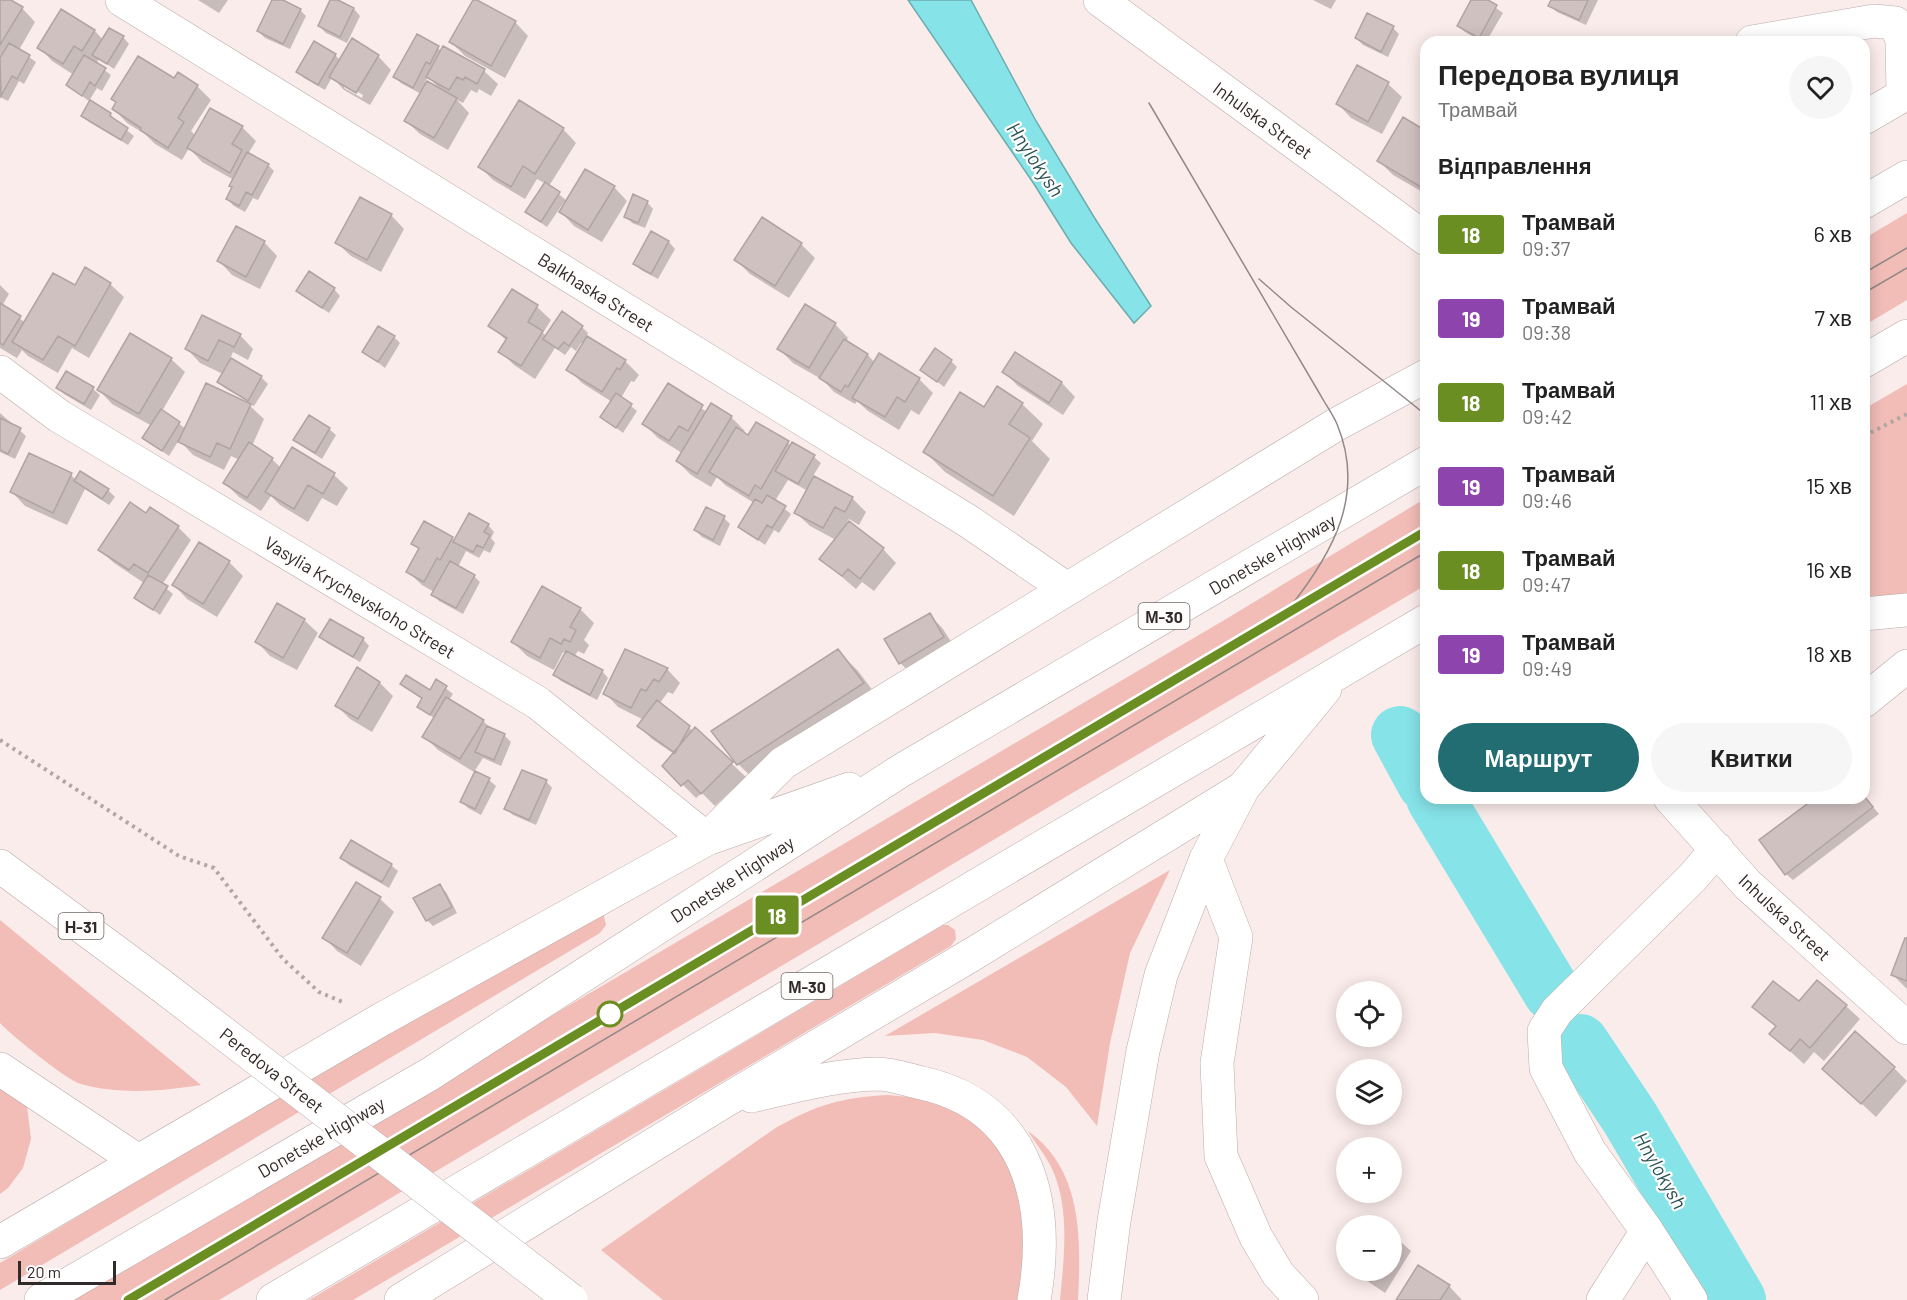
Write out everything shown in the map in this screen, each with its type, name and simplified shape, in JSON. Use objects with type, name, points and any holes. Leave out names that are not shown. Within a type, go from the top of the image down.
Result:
[{"type":"main road","name":"Balkhaska Street","points":[[122,0],[968,521],[1067,589]]},
{"type":"main road","name":"Inhulska Street","points":[[1100,0],[1420,235]]},
{"type":"main road","points":[[1787,36],[1874,21],[1895,23],[1902,40],[1905,94],[1870,114]]},
{"type":"main road","points":[[1870,199],[1907,177]]},
{"type":"main road","points":[[1870,358],[1907,336]]},
{"type":"main road","name":"Vasylia Krychevskoho Street","points":[[0,372],[59,416],[538,703],[707,839]]},
{"type":"main road","points":[[707,839],[783,763],[1337,424],[1420,379]]},
{"type":"main road","name":"Donetske Highway","points":[[41,1300],[430,1074],[902,770],[1420,467]]},
{"type":"main road","points":[[1870,613],[1907,610]]},
{"type":"main road","name":"М-30","points":[[273,1300],[1420,625]]},
{"type":"main road","points":[[1870,696],[1907,666]]},
{"type":"main road","points":[[1104,1300],[1114,1221],[1143,1051],[1161,975],[1206,859],[1243,788],[1340,672]]},
{"type":"main road","points":[[3,1239],[382,1019],[707,839],[902,770]]},
{"type":"main road","points":[[404,1299],[723,1102],[963,960],[1243,788]]},
{"type":"main road","name":"Inhulska Street","points":[[1676,804],[1748,885],[1907,1028]]},
{"type":"main road","points":[[1691,1300],[1647,1231],[1590,1152],[1546,1068],[1544,1031],[1557,1011],[1692,878],[1717,849]]},
{"type":"main road","points":[[1206,859],[1236,937],[1217,1063],[1221,1156],[1256,1237],[1278,1274],[1302,1300]]},
{"type":"main road","name":"Peredova Street","points":[[0,866],[162,986],[571,1300]]},
{"type":"main road","points":[[0,1069],[138,1161]]},
{"type":"main road","points":[[723,1102],[829,1078],[880,1074],[941,1088],[983,1110],[1011,1137],[1026,1166],[1035,1196],[1040,1234],[1038,1280],[1034,1300]]},
{"type":"main road","points":[[1603,1300],[1647,1231]]},
{"type":"path","points":[[1870,433],[1907,414]]},
{"type":"path","points":[[0,740],[178,856],[214,868],[283,959],[319,992],[382,1019]]},
{"type":"shaded area","points":[[1907,213],[1907,300],[1870,322],[1870,235]]},
{"type":"shaded area","points":[[1907,384],[1907,595],[1870,599],[1870,406]]},
{"type":"shaded area","points":[[1420,502],[1420,589],[219,1300],[68,1300],[1221,622]]},
{"type":"shaded area","points":[[1170,870],[1130,953],[1110,1043],[1097,1126],[1066,1087],[1027,1057],[983,1040],[935,1033],[885,1036]]},
{"type":"shaded area","points":[[587,912],[601,912],[604,916],[606,925],[600,933],[0,1290],[0,1263]]},
{"type":"shaded area","points":[[0,920],[201,1085],[126,1091],[81,1084],[53,1067],[27,1047],[0,1023]]},
{"type":"shaded area","points":[[943,925],[948,925],[955,930],[956,939],[951,946],[353,1300],[309,1300]]},
{"type":"shaded area","points":[[0,1075],[27,1106],[31,1139],[23,1168],[8,1188],[0,1194]]},
{"type":"shaded area","points":[[888,1095],[928,1100],[951,1108],[969,1118],[996,1145],[1013,1179],[1021,1217],[1024,1261],[1017,1300],[663,1300],[601,1250],[777,1127],[805,1113],[843,1100]]},
{"type":"shaded area","points":[[1028,1131],[1046,1147],[1059,1165],[1069,1186],[1078,1230],[1078,1300],[1060,1300],[1064,1234],[1062,1202],[1051,1166]]},
{"type":"water","points":[[908,0],[971,0],[1036,121],[1151,306],[1134,323],[1071,243],[1034,184]]},
{"type":"building","points":[[0,0],[11,0],[23,7],[0,45]]},
{"type":"building","points":[[272,0],[283,0],[301,9],[283,44],[257,31]]},
{"type":"building","points":[[330,0],[338,0],[354,8],[340,37],[318,26]]},
{"type":"building","points":[[473,0],[516,21],[491,66],[449,42]]},
{"type":"building","points":[[1471,0],[1488,0],[1497,5],[1480,36],[1475,36],[1457,26]]},
{"type":"building","points":[[1551,0],[1588,0],[1579,20],[1548,6]]},
{"type":"building","points":[[61,9],[95,30],[82,51],[74,46],[63,64],[37,48]]},
{"type":"building","points":[[1367,13],[1394,26],[1381,52],[1355,38]]},
{"type":"building","points":[[109,28],[124,36],[107,64],[92,55]]},
{"type":"building","points":[[417,34],[439,46],[430,64],[426,62],[413,88],[393,77]]},
{"type":"building","points":[[352,38],[379,55],[356,93],[329,77]]},
{"type":"building","points":[[314,41],[336,54],[318,85],[296,72]]},
{"type":"building","points":[[9,43],[30,55],[17,79],[12,76],[1,96],[0,58]]},
{"type":"building","points":[[443,46],[485,69],[477,84],[465,77],[463,80],[457,77],[449,90],[426,77]]},
{"type":"building","points":[[84,55],[106,68],[95,86],[90,82],[82,96],[66,85]]},
{"type":"building","points":[[138,56],[174,78],[178,72],[198,85],[178,118],[184,122],[168,148],[112,109],[116,102],[111,99]]},
{"type":"building","points":[[1357,65],[1389,82],[1368,122],[1336,104]]},
{"type":"building","points":[[427,81],[457,98],[434,138],[404,121]]},
{"type":"building","points":[[90,100],[111,113],[110,116],[128,128],[121,140],[81,116]]},
{"type":"building","points":[[519,100],[564,128],[535,174],[523,166],[511,187],[478,167]]},
{"type":"building","points":[[210,108],[243,126],[232,144],[242,150],[230,173],[187,148]]},
{"type":"building","points":[[1403,117],[1420,127],[1420,186],[1377,161]]},
{"type":"building","points":[[247,152],[269,164],[252,195],[246,192],[239,206],[226,199],[232,187],[229,186]]},
{"type":"building","points":[[585,169],[615,186],[588,230],[559,212]]},
{"type":"building","points":[[545,182],[560,192],[541,222],[525,212]]},
{"type":"building","points":[[633,194],[648,201],[638,223],[624,217]]},
{"type":"building","points":[[360,197],[392,214],[367,260],[335,243]]},
{"type":"building","points":[[762,217],[802,243],[775,286],[734,260]]},
{"type":"building","points":[[236,226],[265,241],[246,277],[217,261]]},
{"type":"building","points":[[651,231],[669,241],[651,274],[633,264]]},
{"type":"building","points":[[85,267],[111,283],[75,346],[58,336],[43,360],[12,342],[53,273],[75,285]]},
{"type":"building","points":[[309,271],[335,288],[322,308],[296,291]]},
{"type":"building","points":[[512,289],[538,305],[528,322],[543,331],[521,366],[498,352],[507,338],[488,326]]},
{"type":"building","points":[[0,303],[21,316],[3,345],[0,343]]},
{"type":"building","points":[[805,304],[836,323],[809,368],[777,349]]},
{"type":"building","points":[[562,311],[583,326],[569,346],[564,342],[558,349],[543,339]]},
{"type":"building","points":[[202,315],[241,334],[234,347],[219,340],[208,361],[185,349]]},
{"type":"building","points":[[378,326],[395,336],[378,362],[362,352]]},
{"type":"building","points":[[130,333],[172,358],[139,414],[97,390]]},
{"type":"building","points":[[587,336],[626,360],[620,370],[617,368],[602,392],[566,370]]},
{"type":"building","points":[[844,339],[868,354],[848,387],[845,385],[841,392],[819,378]]},
{"type":"building","points":[[935,348],[952,360],[937,382],[920,370]]},
{"type":"building","points":[[1015,352],[1062,382],[1049,403],[1002,372]]},
{"type":"building","points":[[879,353],[920,378],[905,402],[897,397],[885,417],[852,398]]},
{"type":"building","points":[[231,358],[262,376],[248,401],[217,382]]},
{"type":"building","points":[[66,371],[94,387],[84,404],[56,388]]},
{"type":"building","points":[[206,383],[251,404],[230,449],[217,443],[210,457],[178,442]]},
{"type":"building","points":[[668,383],[703,405],[688,431],[679,426],[669,441],[642,424]]},
{"type":"building","points":[[997,386],[1023,403],[1009,424],[1030,438],[993,496],[923,452],[960,392],[984,407]]},
{"type":"building","points":[[616,393],[632,404],[616,428],[600,417]]},
{"type":"building","points":[[711,403],[732,416],[697,474],[676,461]]},
{"type":"building","points":[[161,409],[180,422],[162,451],[142,438]]},
{"type":"building","points":[[309,415],[330,428],[315,453],[293,440]]},
{"type":"building","points":[[0,418],[21,428],[8,454],[0,450]]},
{"type":"building","points":[[756,422],[789,441],[761,489],[755,485],[749,496],[709,472],[736,427],[748,435]]},
{"type":"building","points":[[249,442],[273,458],[247,498],[223,483]]},
{"type":"building","points":[[792,442],[815,455],[798,484],[775,471]]},
{"type":"building","points":[[292,447],[335,473],[323,494],[308,485],[294,509],[265,492]]},
{"type":"building","points":[[29,453],[72,473],[53,513],[10,492]]},
{"type":"building","points":[[80,471],[109,489],[102,499],[74,481]]},
{"type":"building","points":[[814,476],[853,497],[845,512],[835,507],[823,528],[794,513]]},
{"type":"building","points":[[767,495],[786,506],[772,528],[767,525],[758,540],[738,527],[755,499],[762,503]]},
{"type":"building","points":[[130,502],[146,513],[150,507],[179,526],[148,573],[134,564],[129,570],[98,550]]},
{"type":"building","points":[[706,507],[725,516],[713,540],[694,530]]},
{"type":"building","points":[[469,513],[489,524],[484,532],[490,535],[483,548],[477,545],[473,552],[453,542]]},
{"type":"building","points":[[424,521],[453,537],[440,560],[437,558],[424,582],[406,572],[419,548],[411,544]]},
{"type":"building","points":[[849,521],[884,548],[860,579],[848,569],[842,576],[819,559]]},
{"type":"building","points":[[199,542],[230,561],[203,604],[172,585]]},
{"type":"building","points":[[450,561],[475,575],[456,608],[431,595]]},
{"type":"building","points":[[148,575],[168,586],[153,610],[134,598]]},
{"type":"building","points":[[542,586],[581,608],[570,627],[576,630],[570,642],[564,639],[561,644],[550,638],[540,658],[511,642]]},
{"type":"building","points":[[277,603],[305,619],[283,658],[255,642]]},
{"type":"building","points":[[930,613],[944,637],[899,664],[884,639]]},
{"type":"building","points":[[330,619],[364,638],[353,657],[319,637]]},
{"type":"building","points":[[625,649],[668,668],[659,682],[654,679],[646,691],[641,689],[631,708],[603,694]]},
{"type":"building","points":[[838,649],[864,683],[737,765],[711,731]]},
{"type":"building","points":[[566,651],[603,670],[590,695],[553,675]]},
{"type":"building","points":[[357,667],[380,682],[358,719],[335,706]]},
{"type":"building","points":[[406,675],[430,690],[436,679],[447,686],[430,715],[417,707],[422,698],[400,684]]},
{"type":"building","points":[[446,697],[484,720],[460,759],[422,737]]},
{"type":"building","points":[[657,700],[690,726],[675,753],[637,726]]},
{"type":"building","points":[[487,726],[505,734],[494,760],[475,752]]},
{"type":"building","points":[[695,727],[733,762],[701,794],[688,780],[681,786],[662,766]]},
{"type":"building","points":[[522,770],[547,780],[529,820],[504,809]]},
{"type":"building","points":[[475,771],[490,778],[475,809],[460,802]]},
{"type":"building","points":[[1870,803],[1873,807],[1785,875],[1759,840],[1807,804]]},
{"type":"building","points":[[351,840],[392,864],[382,882],[340,858]]},
{"type":"building","points":[[356,882],[381,897],[347,953],[322,938]]},
{"type":"building","points":[[440,884],[452,907],[426,921],[413,898]]},
{"type":"building","points":[[1905,938],[1907,938],[1907,981],[1891,975]]},
{"type":"building","points":[[1817,980],[1847,1005],[1810,1048],[1800,1039],[1790,1051],[1769,1034],[1776,1026],[1752,1007],[1773,981],[1799,1001]]},
{"type":"building","points":[[1855,1031],[1895,1067],[1861,1104],[1822,1069]]},
{"type":"building","points":[[1418,1265],[1450,1285],[1440,1300],[1396,1300]]},
{"type":"waterway","name":"Hnylokysh","points":[[1400,735],[1420,772]]},
{"type":"waterway","name":"Hnylokysh","points":[[1439,804],[1552,992]]},
{"type":"waterway","name":"Hnylokysh","points":[[1580,1043],[1630,1118],[1737,1300]]},
{"type":"tram line","points":[[1149,103],[1334,417],[1345,450],[1348,475],[1346,498],[1340,522],[1320,565],[1290,607]]},
{"type":"tram line","points":[[1870,270],[1907,248]]},
{"type":"tram line","points":[[1870,290],[1907,268]]},
{"type":"tram line","points":[[1259,279],[1420,410]]},
{"type":"tram line","points":[[128,1300],[1420,535]]},
{"type":"tram line","name":"18","points":[[128,1300],[1420,535]]},
{"type":"tram line","points":[[165,1300],[1420,556]]}]
